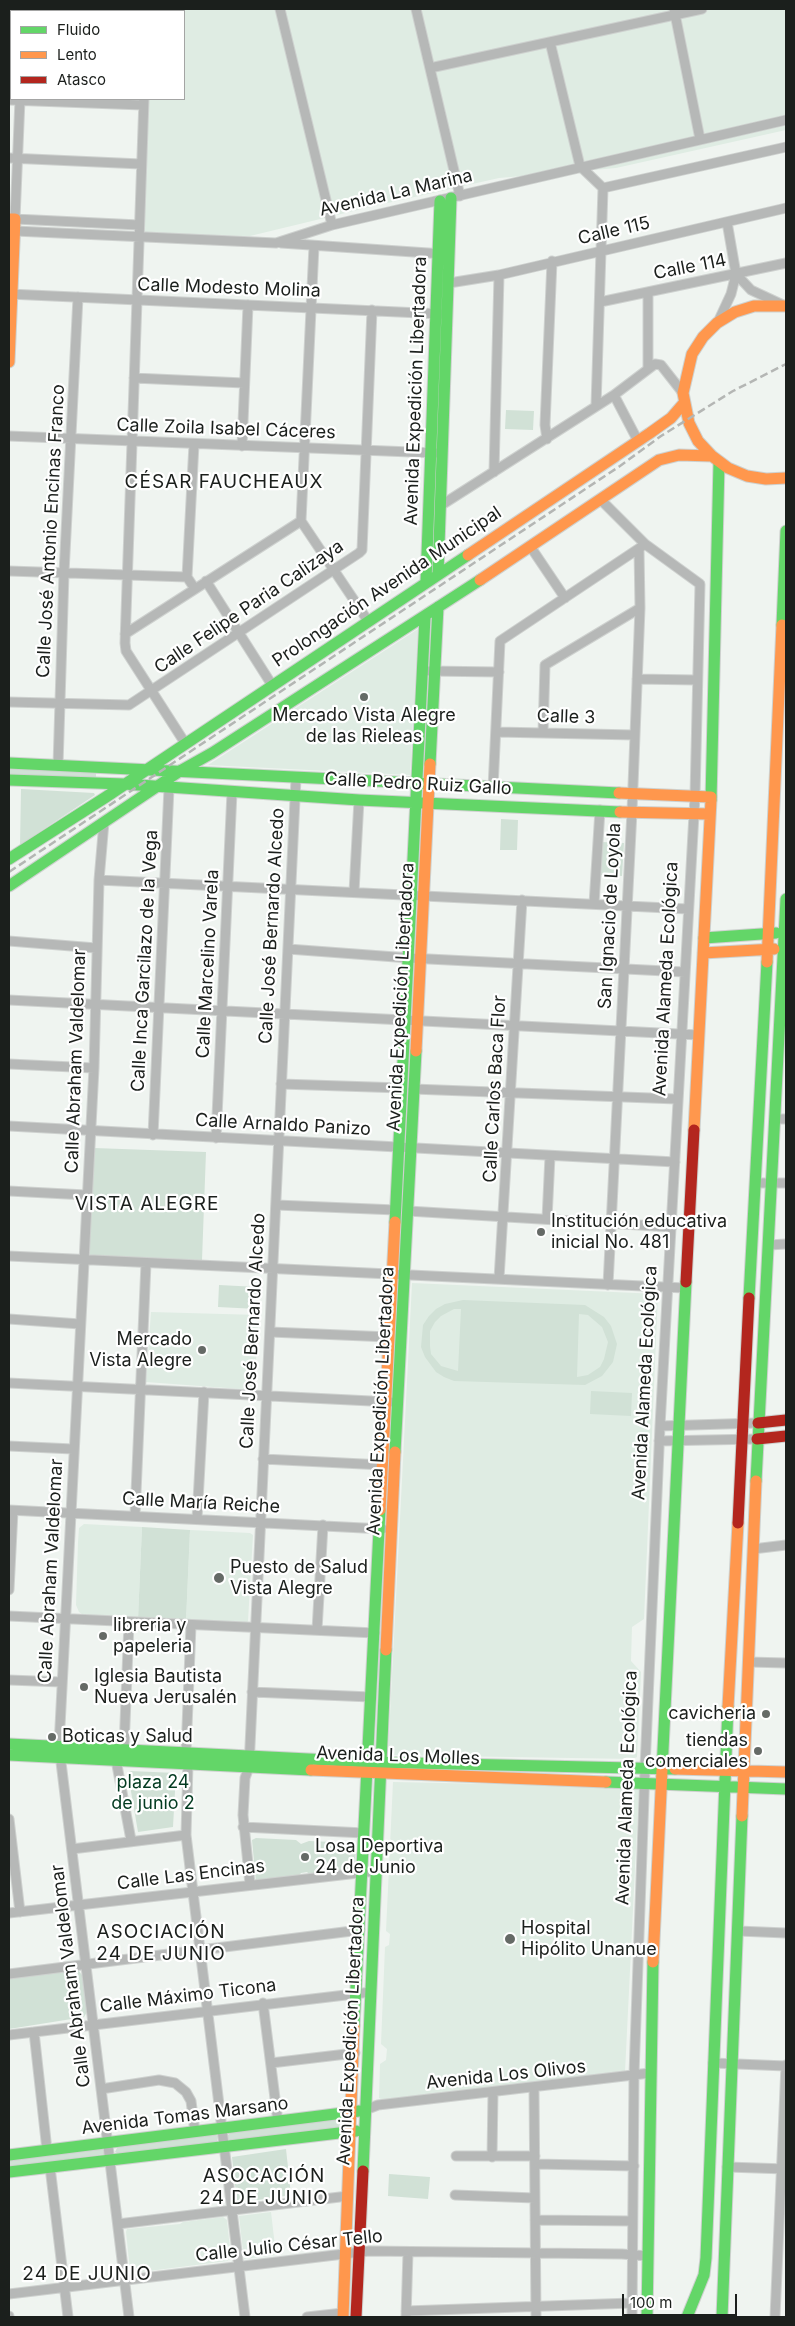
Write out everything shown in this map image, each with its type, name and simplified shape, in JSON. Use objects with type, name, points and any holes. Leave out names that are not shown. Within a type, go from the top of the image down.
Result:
[{"type":"street","points":[[280,9],[332,225]]},
{"type":"street","name":"Avenida Expedición Libertadora","points":[[416,9],[430,68],[450,198],[443,254],[436,453],[426,582]]},
{"type":"street","points":[[430,68],[550,42],[674,12],[702,9]]},
{"type":"street","points":[[674,12],[700,139]]},
{"type":"street","points":[[9,64],[10,40]]},
{"type":"street","points":[[550,42],[580,166],[603,188],[596,406]]},
{"type":"street","points":[[9,362],[13,159],[20,100]]},
{"type":"street","points":[[61,100],[144,102],[138,236],[126,651],[185,743]]},
{"type":"street","name":"Avenida La Marina","points":[[12,225],[138,236],[276,243],[332,225],[580,166],[786,120]]},
{"type":"street","points":[[603,188],[786,147]]},
{"type":"street","points":[[13,159],[141,164]]},
{"type":"street","name":"Calle 115","points":[[449,283],[499,274],[786,208]]},
{"type":"street","points":[[717,323],[731,294],[736,274],[727,222]]},
{"type":"street","points":[[12,225],[139,225]]},
{"type":"street","points":[[276,243],[443,254]]},
{"type":"street","points":[[314,246],[301,521],[368,621]]},
{"type":"street","name":"Avenida Expedición Libertadora","points":[[441,314],[449,283],[443,254]]},
{"type":"street","points":[[547,439],[545,425],[552,261]]},
{"type":"street","name":"Calle 114","points":[[600,302],[786,263]]},
{"type":"street","points":[[494,472],[499,274]]},
{"type":"street","points":[[736,274],[751,290],[785,306]]},
{"type":"street","points":[[648,292],[648,369]]},
{"type":"street","name":"Calle Modesto Molina","points":[[10,294],[441,314]]},
{"type":"street","name":"Calle José Antonio Encinas Franco","points":[[58,766],[64,573],[78,297]]},
{"type":"street","points":[[242,446],[248,305]]},
{"type":"street","points":[[715,459],[693,432],[684,398],[686,373],[692,354],[703,337],[717,323],[744,309],[764,305],[785,306]]},
{"type":"street","name":"Calle Felipe Paria Calizaya","points":[[9,702],[125,706],[152,691],[362,550],[372,310]]},
{"type":"street","points":[[440,506],[614,395],[655,364],[661,365],[684,398]]},
{"type":"street","points":[[134,378],[244,383]]},
{"type":"street","points":[[614,395],[638,441]]},
{"type":"street","name":"Prolongación Avenida Municipal","points":[[9,859],[106,803],[124,784],[661,426],[684,398]]},
{"type":"street","name":"Calle Zoila Isabel Cáceres","points":[[9,436],[436,453]]},
{"type":"street","points":[[194,444],[187,577],[195,589]]},
{"type":"street","name":"Avenida Expedición Libertadora","points":[[436,453],[440,506],[438,574]]},
{"type":"street","points":[[9,886],[124,808],[164,788],[180,772],[425,617],[665,457],[679,454],[715,459],[746,476],[766,479],[786,478]]},
{"type":"street","name":"Avenida Alameda Ecológica","points":[[647,2317],[652,2004],[685,1288],[711,797],[717,583],[715,459]]},
{"type":"street","points":[[600,499],[642,546],[700,584],[717,583]]},
{"type":"street","points":[[125,634],[301,521]]},
{"type":"street","points":[[687,2317],[704,2275],[706,2258],[724,1786],[784,644],[786,532]]},
{"type":"street","points":[[530,546],[565,598]]},
{"type":"street","points":[[493,788],[500,641],[642,546]]},
{"type":"street","name":"San Ignacio de Loyola","points":[[608,1285],[632,812],[642,546]]},
{"type":"street","points":[[9,571],[187,577]]},
{"type":"street","points":[[206,581],[272,685]]},
{"type":"street","name":"Avenida Alameda Ecológica","points":[[632,2317],[634,2075],[644,1768],[659,1441],[695,796],[700,584]]},
{"type":"street","name":"Avenida Expedición Libertadora","points":[[356,2317],[405,1275],[402,1210],[411,1020],[415,958],[424,895],[438,607]]},
{"type":"street","points":[[543,733],[545,665],[640,608]]},
{"type":"street","name":"Avenida Expedición Libertadora","points":[[415,958],[412,894],[425,617]]},
{"type":"street","points":[[422,671],[499,672]]},
{"type":"street","points":[[637,679],[698,680]]},
{"type":"street","name":"Calle 3","points":[[497,732],[635,735]]},
{"type":"street","name":"Calle Pedro Ruiz Gallo","points":[[9,763],[632,795],[711,797]]},
{"type":"street","points":[[102,768],[106,803],[104,822]]},
{"type":"street","name":"Calle José Bernardo Alcedo","points":[[250,1884],[243,1827],[245,1778],[249,1761],[256,1628],[296,778]]},
{"type":"street","name":"Calle Pedro Ruiz Gallo","points":[[9,780],[124,784],[359,800],[694,815],[710,814]]},
{"type":"street","name":"Calle Inca Garcilazo de la Vega","points":[[153,1135],[165,883],[164,788]]},
{"type":"street","name":"Calle Marcelino Varela","points":[[216,1138],[232,792]]},
{"type":"street","points":[[354,892],[359,800]]},
{"type":"street","points":[[594,904],[600,810]]},
{"type":"street","name":"Calle Abraham Valdelomar","points":[[104,822],[99,880],[94,1068],[73,1449],[60,1752],[129,2317]]},
{"type":"street","points":[[99,880],[688,909]]},
{"type":"street","points":[[722,2317],[757,1439],[772,1184],[780,1119],[786,899]]},
{"type":"street","name":"Calle Carlos Baca Flor","points":[[499,1279],[522,900]]},
{"type":"street","points":[[704,938],[785,933]]},
{"type":"street","points":[[9,941],[96,948]]},
{"type":"street","points":[[703,953],[784,948]]},
{"type":"street","points":[[288,949],[415,958],[685,972]]},
{"type":"street","points":[[9,1000],[699,1035]]},
{"type":"street","points":[[9,1064],[94,1068]]},
{"type":"street","points":[[281,1084],[677,1099]]},
{"type":"street","name":"Calle Arnaldo Panizo","points":[[9,1126],[91,1132],[675,1162]]},
{"type":"street","points":[[547,1219],[550,1156]]},
{"type":"street","points":[[755,1183],[786,1183]]},
{"type":"street","points":[[9,1191],[86,1195]]},
{"type":"street","points":[[276,1206],[402,1210],[672,1226]]},
{"type":"street","name":"Avenida Expedición Libertadora","points":[[343,2315],[350,2113],[355,2053],[362,1871],[392,1274],[402,1210]]},
{"type":"street","points":[[769,1245],[786,1244]]},
{"type":"street","points":[[9,1256],[685,1288]]},
{"type":"street","points":[[135,1516],[146,1263]]},
{"type":"street","points":[[9,1319],[80,1324]]},
{"type":"street","points":[[270,1332],[389,1338]]},
{"type":"street","points":[[9,1383],[398,1402]]},
{"type":"street","points":[[197,1519],[204,1392]]},
{"type":"street","points":[[660,1426],[758,1423],[786,1420]]},
{"type":"street","points":[[659,1441],[757,1439],[786,1436]]},
{"type":"street","points":[[9,1446],[73,1449]]},
{"type":"street","points":[[264,1459],[383,1465]]},
{"type":"street","points":[[9,1590],[11,1510]]},
{"type":"street","name":"Calle María Reiche","points":[[11,1510],[392,1529]]},
{"type":"street","points":[[317,1630],[323,1525]]},
{"type":"street","points":[[753,1549],[786,1545]]},
{"type":"street","points":[[9,1616],[375,1633]]},
{"type":"street","points":[[124,1749],[129,1622]]},
{"type":"street","points":[[191,1625],[186,1835],[245,2317]]},
{"type":"street","points":[[749,1662],[786,1663]]},
{"type":"street","points":[[9,1680],[62,1682]]},
{"type":"street","points":[[252,1692],[371,1697]]},
{"type":"street","name":"Avenida Los Molles","points":[[9,1744],[116,1760],[187,1758],[786,1789]]},
{"type":"street","name":"Avenida Los Molles","points":[[9,1755],[124,1749],[187,1758]]},
{"type":"street","points":[[116,1760],[130,1840]]},
{"type":"street","name":"Avenida Los Molles","points":[[381,1768],[644,1768],[786,1772]]},
{"type":"street","points":[[9,1819],[20,1912]]},
{"type":"street","points":[[243,1827],[364,1832]]},
{"type":"street","points":[[72,1849],[130,1840],[186,1835]]},
{"type":"street","name":"Calle Las Encinas","points":[[9,1913],[362,1871],[376,1871]]},
{"type":"street","points":[[9,1974],[360,1930]]},
{"type":"street","points":[[738,1931],[786,1933]]},
{"type":"street","name":"Calle Máximo Ticona","points":[[9,2035],[263,2003],[371,1992]]},
{"type":"street","points":[[263,2003],[278,2122]]},
{"type":"street","points":[[34,2032],[47,2150]]},
{"type":"street","points":[[271,2063],[355,2053]]},
{"type":"street","points":[[713,2063],[786,2065],[784,2169],[775,2317]]},
{"type":"street","name":"Avenida Los Olivos","points":[[365,2110],[378,2105],[650,2073]]},
{"type":"street","points":[[101,2089],[159,2080],[175,2083],[186,2092],[191,2101],[195,2132]]},
{"type":"street","points":[[534,2088],[536,2317]]},
{"type":"street","points":[[492,2157],[493,2092]]},
{"type":"street","name":"Avenida Tomas Marsano","points":[[9,2155],[365,2110]]},
{"type":"street","name":"Avenida Tomas Marsano","points":[[9,2172],[364,2130]]},
{"type":"street","points":[[456,2156],[634,2166]]},
{"type":"street","points":[[50,2167],[68,2317]]},
{"type":"street","points":[[727,2167],[784,2169]]},
{"type":"street","points":[[455,2195],[535,2198]]},
{"type":"street","points":[[118,2224],[348,2196]]},
{"type":"street","points":[[535,2220],[632,2221]]},
{"type":"street","name":"Calle Julio César Tello","points":[[9,2294],[359,2252],[648,2256]]},
{"type":"street","points":[[408,2252],[406,2314],[536,2306],[632,2303]]},
{"type":"street","points":[[307,2317],[343,2315]]},
{"type":"shaded area","points":[[786,9],[786,130],[616,168],[499,178],[250,236],[143,235],[149,100],[185,100],[185,10],[153,10]]},
{"type":"shaded area","name":"Mercado Vista Alegre de las Rieleas","points":[[418,629],[410,775],[208,765]]},
{"type":"shaded area","points":[[412,1283],[658,1294],[644,1619],[632,1627],[631,1661],[641,1672],[637,1757],[633,1759],[388,1755]]},
{"type":"shaded area","name":"Mercado Vista Alegre","points":[[151,1312],[259,1315],[254,1390],[146,1382]]},
{"type":"shaded area","points":[[84,1524],[142,1527],[138,1619],[86,1617],[79,1612],[76,1605],[78,1542],[79,1528]]},
{"type":"shaded area","name":"Puesto de Salud Vista Alegre","points":[[190,1530],[250,1533],[253,1535],[248,1621],[246,1624],[186,1621]]},
{"type":"shaded area","name":"Hospital Hipólito Unanue","points":[[393,1782],[639,1787],[625,2072],[385,2101],[379,2098],[380,2064],[386,2060],[387,2049],[381,2044],[385,1947],[389,1945],[390,1934],[386,1931]]},
{"type":"shaded area","points":[[271,2212],[276,2255],[244,2259],[239,2216]]},
{"type":"shaded area","points":[[223,2217],[227,2220],[231,2258],[227,2261],[133,2273],[130,2270],[127,2229],[180,2224]]},
{"type":"green space","points":[[506,410],[534,411],[533,430],[505,429]]},
{"type":"green space","points":[[9,769],[96,772],[96,781],[9,776]]},
{"type":"green space","points":[[21,789],[94,793],[95,795],[20,845]]},
{"type":"green space","points":[[501,819],[518,820],[517,850],[500,850]]},
{"type":"green space","points":[[602,842],[624,843],[622,876],[601,875]]},
{"type":"green space","points":[[94,1148],[206,1152],[202,1260],[88,1256]]},
{"type":"green space","points":[[219,1285],[258,1287],[257,1309],[218,1307]]},
{"type":"green space","points":[[463,1300],[585,1305],[604,1317],[611,1326],[617,1344],[613,1362],[602,1376],[585,1385],[454,1381],[436,1372],[425,1357],[421,1347],[423,1325],[436,1309],[445,1304]],"holes":[[[454,1309],[461,1309],[458,1371],[441,1366],[431,1354],[430,1346],[430,1331],[435,1322],[441,1316]],[[579,1314],[588,1315],[602,1327],[608,1342],[600,1367],[588,1375],[577,1377]]]},
{"type":"green space","points":[[591,1391],[632,1393],[631,1416],[590,1414]]},
{"type":"green space","points":[[142,1527],[190,1530],[186,1621],[138,1619]]},
{"type":"green space","name":"plaza 24 de junio 2","points":[[130,1771],[176,1773],[173,1827],[138,1832],[128,1774]]},
{"type":"green space","name":"Losa Deportiva 24 de Junio","points":[[256,1838],[296,1840],[301,1844],[309,1841],[356,1843],[355,1870],[310,1875],[307,1872],[301,1873],[298,1877],[256,1882],[252,1840]]},
{"type":"green space","points":[[78,1970],[82,1975],[87,2012],[84,2017],[9,2029],[9,1978]]},
{"type":"green space","points":[[343,2119],[346,2121],[344,2127],[232,2141],[228,2139],[228,2135],[231,2132]]},
{"type":"green space","points":[[218,2136],[217,2142],[119,2154],[115,2152],[118,2146]]},
{"type":"green space","points":[[102,2148],[105,2154],[9,2167],[9,2160]]},
{"type":"green space","points":[[286,2149],[291,2195],[237,2203],[232,2157]]},
{"type":"green space","points":[[389,2174],[430,2177],[428,2199],[388,2196]]},
{"type":"railway","points":[[9,872],[620,466],[661,436],[733,391],[786,364]]},
{"type":"traffic: fast","points":[[438,574],[451,198]]},
{"type":"traffic: fast","points":[[426,582],[440,201]]},
{"type":"traffic: fast","points":[[711,800],[719,463]]},
{"type":"traffic: fast","points":[[782,625],[786,531]]},
{"type":"traffic: fast","points":[[9,859],[106,797],[468,555]]},
{"type":"traffic: fast","points":[[9,886],[180,771],[212,753],[480,580]]},
{"type":"traffic: fast","points":[[430,764],[438,607]]},
{"type":"traffic: fast","points":[[395,1222],[425,617]]},
{"type":"traffic: fast","points":[[9,763],[619,793]]},
{"type":"traffic: fast","points":[[9,780],[124,784],[359,800],[620,812]]},
{"type":"traffic: fast","points":[[756,1481],[786,899]]},
{"type":"traffic: fast","points":[[704,938],[776,933]]},
{"type":"traffic: fast","points":[[749,1298],[767,962]]},
{"type":"traffic: fast","points":[[395,1452],[416,1051]]},
{"type":"traffic: fast","points":[[662,1770],[686,1282]]},
{"type":"traffic: fast","points":[[354,2026],[380,1510]]},
{"type":"traffic: fast","points":[[363,2171],[386,1650]]},
{"type":"traffic: fast","points":[[687,2317],[704,2275],[706,2258],[728,1707]]},
{"type":"traffic: fast","points":[[9,1744],[368,1762],[675,1769]]},
{"type":"traffic: fast","points":[[9,1755],[311,1770]]},
{"type":"traffic: fast","points":[[606,1782],[786,1789]]},
{"type":"traffic: fast","points":[[722,2317],[742,1816]]},
{"type":"traffic: fast","points":[[647,2317],[653,1962]]},
{"type":"traffic: fast","points":[[9,2155],[359,2111]]},
{"type":"traffic: fast","points":[[9,2172],[356,2131]]},
{"type":"traffic: slow","points":[[9,219],[15,219],[9,362]]},
{"type":"traffic: slow","points":[[786,306],[754,306],[735,312],[717,323],[703,337],[692,354],[683,393],[689,423],[698,441],[712,456],[728,468],[747,476],[766,479],[786,478]]},
{"type":"traffic: slow","points":[[468,555],[650,433],[671,418],[684,403]]},
{"type":"traffic: slow","points":[[480,580],[659,460],[679,455],[712,456]]},
{"type":"traffic: slow","points":[[767,962],[782,625]]},
{"type":"traffic: slow","points":[[416,1051],[430,764]]},
{"type":"traffic: slow","points":[[619,793],[711,797]]},
{"type":"traffic: slow","points":[[694,1130],[711,800]]},
{"type":"traffic: slow","points":[[620,812],[710,814]]},
{"type":"traffic: slow","points":[[703,953],[774,949]]},
{"type":"traffic: slow","points":[[380,1510],[395,1222]]},
{"type":"traffic: slow","points":[[386,1650],[395,1452]]},
{"type":"traffic: slow","points":[[742,1816],[756,1481]]},
{"type":"traffic: slow","points":[[728,1707],[738,1523]]},
{"type":"traffic: slow","points":[[675,1769],[786,1772]]},
{"type":"traffic: slow","points":[[311,1770],[606,1782]]},
{"type":"traffic: slow","points":[[653,1962],[662,1770]]},
{"type":"traffic: slow","points":[[343,2317],[354,2026]]},
{"type":"traffic: jam","points":[[686,1282],[694,1130]]},
{"type":"traffic: jam","points":[[738,1523],[749,1298]]},
{"type":"traffic: jam","points":[[758,1423],[786,1420]]},
{"type":"traffic: jam","points":[[757,1439],[786,1436]]},
{"type":"traffic: jam","points":[[356,2317],[363,2171]]},
{"type":"place","name":"Mercado Vista Alegre de las Rieleas","points":[[364,697]]},
{"type":"place","name":"Institución educativa inicial No. 481","points":[[541,1232]]},
{"type":"place","name":"Mercado Vista Alegre","points":[[202,1350]]},
{"type":"place","name":"Puesto de Salud Vista Alegre","points":[[219,1578]]},
{"type":"place","name":"libreria y papeleria","points":[[103,1636]]},
{"type":"place","name":"Iglesia Bautista Nueva Jerusalén","points":[[84,1687]]},
{"type":"place","name":"cavicheria","points":[[766,1714]]},
{"type":"place","name":"Boticas y Salud","points":[[52,1737]]},
{"type":"place","name":"tiendas comerciales","points":[[758,1751]]},
{"type":"place","name":"Losa Deportiva 24 de Junio","points":[[305,1857]]},
{"type":"place","name":"Hospital Hipólito Unanue","points":[[510,1939]]},
{"type":"district","name":"CÉSAR FAUCHEAUX","points":[[224,482]]},
{"type":"district","name":"VISTA ALEGRE","points":[[147,1204]]},
{"type":"district","name":"ASOCIACIÓN 24 DE JUNIO","points":[[161,1943]]},
{"type":"district","name":"ASOCACIÓN 24 DE JUNIO","points":[[264,2187]]},
{"type":"district","name":"24 DE JUNIO","points":[[87,2274]]}]
